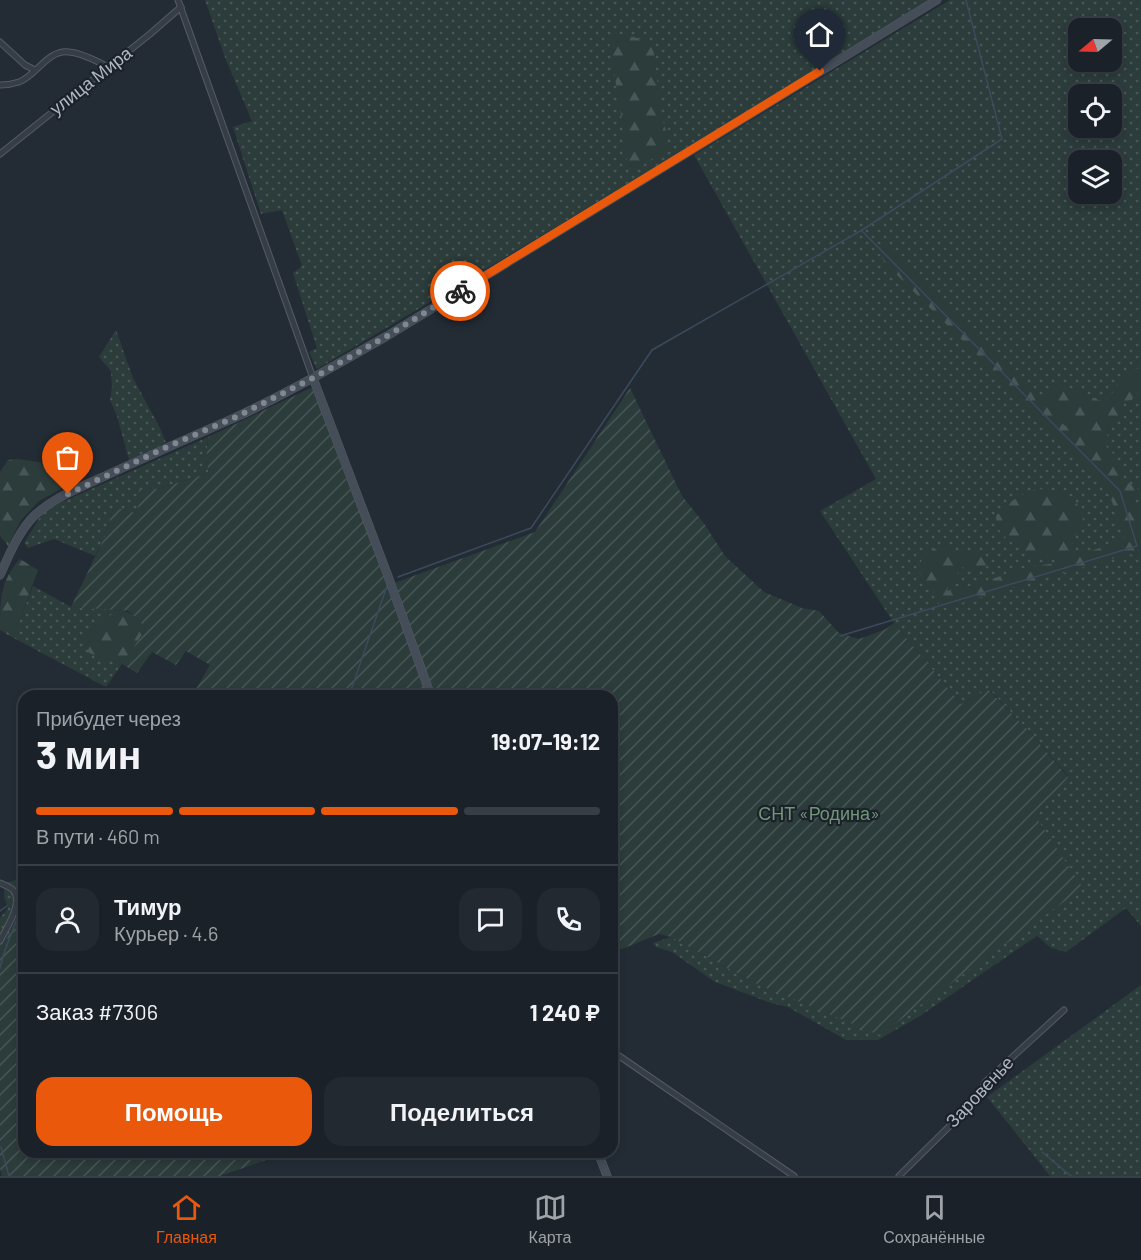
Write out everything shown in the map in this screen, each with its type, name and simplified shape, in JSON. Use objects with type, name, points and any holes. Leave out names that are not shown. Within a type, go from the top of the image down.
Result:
[{"type":"street","points":[[178,0],[313,378],[429,690]]},
{"type":"street","points":[[0,575],[27,525],[50,502],[236,417],[313,378],[387,336],[938,0]]},
{"type":"street","name":"улица Мира","points":[[0,154],[181,8]]},
{"type":"street","points":[[0,42],[25,65],[35,70]]},
{"type":"street","points":[[0,85],[19,82],[54,55],[68,51],[108,68]]},
{"type":"street","points":[[0,883],[12,888],[17,896],[17,905],[0,941]]},
{"type":"street","name":"Заровенье","points":[[898,1176],[979,1097],[985,1082],[1064,1010]]},
{"type":"street","points":[[618,1055],[794,1176]]},
{"type":"street","points":[[600,1158],[607,1176]]},
{"type":"green space","points":[[205,0],[931,0],[317,369],[309,352],[317,348],[293,273],[302,266],[282,210],[261,214],[233,127],[252,121],[226,60]]},
{"type":"green space","points":[[950,0],[1141,0],[1141,926],[1126,908],[1066,952],[1051,948],[1037,936],[920,1016],[878,1040],[846,1040],[788,1007],[715,982],[672,952],[656,947],[653,943],[671,937],[755,983],[1035,817],[1068,776],[989,689],[961,704],[894,623],[820,511],[876,479],[694,155]]},
{"type":"green space","points":[[616,34],[644,40],[654,53],[662,118],[668,137],[663,151],[639,168],[633,168],[628,164],[625,154],[624,132],[609,42]]},
{"type":"green space","points":[[884,240],[1065,426],[1067,424],[1064,419],[1050,407],[1042,395],[1045,390],[1062,385],[1101,401],[1111,395],[1118,384],[1137,368],[1141,371],[1139,392],[1123,404],[1124,413],[1109,429],[1105,445],[1117,458],[1124,481],[1139,490],[1133,500],[1133,505],[1141,515],[1141,531],[1136,534],[1141,538],[1141,550],[1138,554],[1125,555],[941,609],[920,573],[919,567],[923,556],[934,549],[946,547],[961,554],[979,554],[987,560],[987,566],[980,569],[960,567],[954,583],[948,586],[947,591],[1066,558],[1030,556],[1001,532],[996,516],[1012,501],[1026,493],[1043,489],[1057,491],[1074,500],[1081,510],[1083,519],[1071,545],[1078,555],[1125,540],[1106,484],[890,268],[877,251]]},
{"type":"green space","points":[[116,330],[133,378],[166,443],[129,460],[117,416],[110,400],[111,371],[99,357]]},
{"type":"green space","points":[[313,387],[380,563],[425,690],[198,690],[196,689],[210,665],[186,651],[176,665],[152,652],[137,673],[122,664],[146,629],[128,611],[71,607],[106,534],[113,509],[126,509],[138,515],[139,490],[157,489],[209,473],[206,461],[208,437]]},
{"type":"green space","name":"СНТ «Родина»","points":[[630,388],[682,496],[703,522],[725,556],[764,592],[802,608],[819,611],[839,633],[859,639],[886,629],[894,623],[961,704],[988,689],[1028,730],[1068,777],[1036,817],[1083,888],[879,1035],[755,983],[671,937],[659,934],[618,951],[618,690],[433,690],[394,583],[535,532]]},
{"type":"green space","points":[[208,437],[206,461],[209,473],[157,489],[148,488],[138,516],[113,509],[106,534],[95,556],[54,539],[28,548],[24,543],[42,514],[53,506]]},
{"type":"green space","points":[[18,459],[44,463],[54,470],[80,478],[39,501],[21,520],[8,546],[0,536],[0,472],[8,460]]},
{"type":"green space","points":[[20,559],[38,570],[16,631],[8,635],[0,630],[2,592],[8,575]]},
{"type":"green space","points":[[33,586],[71,607],[116,610],[87,633],[85,641],[90,653],[122,664],[106,687],[8,635],[16,630]]},
{"type":"green space","points":[[116,610],[134,615],[146,629],[122,664],[89,653],[83,638]]},
{"type":"green space","points":[[18,880],[18,914],[0,955],[0,918],[8,908],[4,897],[5,883]]},
{"type":"green space","points":[[18,914],[18,1158],[272,1158],[220,1176],[2,1176],[0,1168],[0,955]]},
{"type":"green space","points":[[1141,985],[1141,1176],[1050,1176],[987,1097]]},
{"type":"waterway","points":[[398,577],[531,528],[652,350],[862,230],[1002,139],[966,0]]},
{"type":"waterway","points":[[840,636],[1137,546],[1120,491],[862,231]]},
{"type":"waterway","points":[[351,690],[388,583]]},
{"type":"waterway","points":[[0,911],[7,906]]},
{"type":"waterway","points":[[0,968],[18,917]]},
{"type":"waterway","points":[[1,1147],[9,1176]]},
{"type":"waterway","points":[[1042,1152],[1071,1176]]},
{"type":"way so far","points":[[68,494],[236,417],[313,378],[460,291]]},
{"type":"route","points":[[460,291],[820,71]]}]
